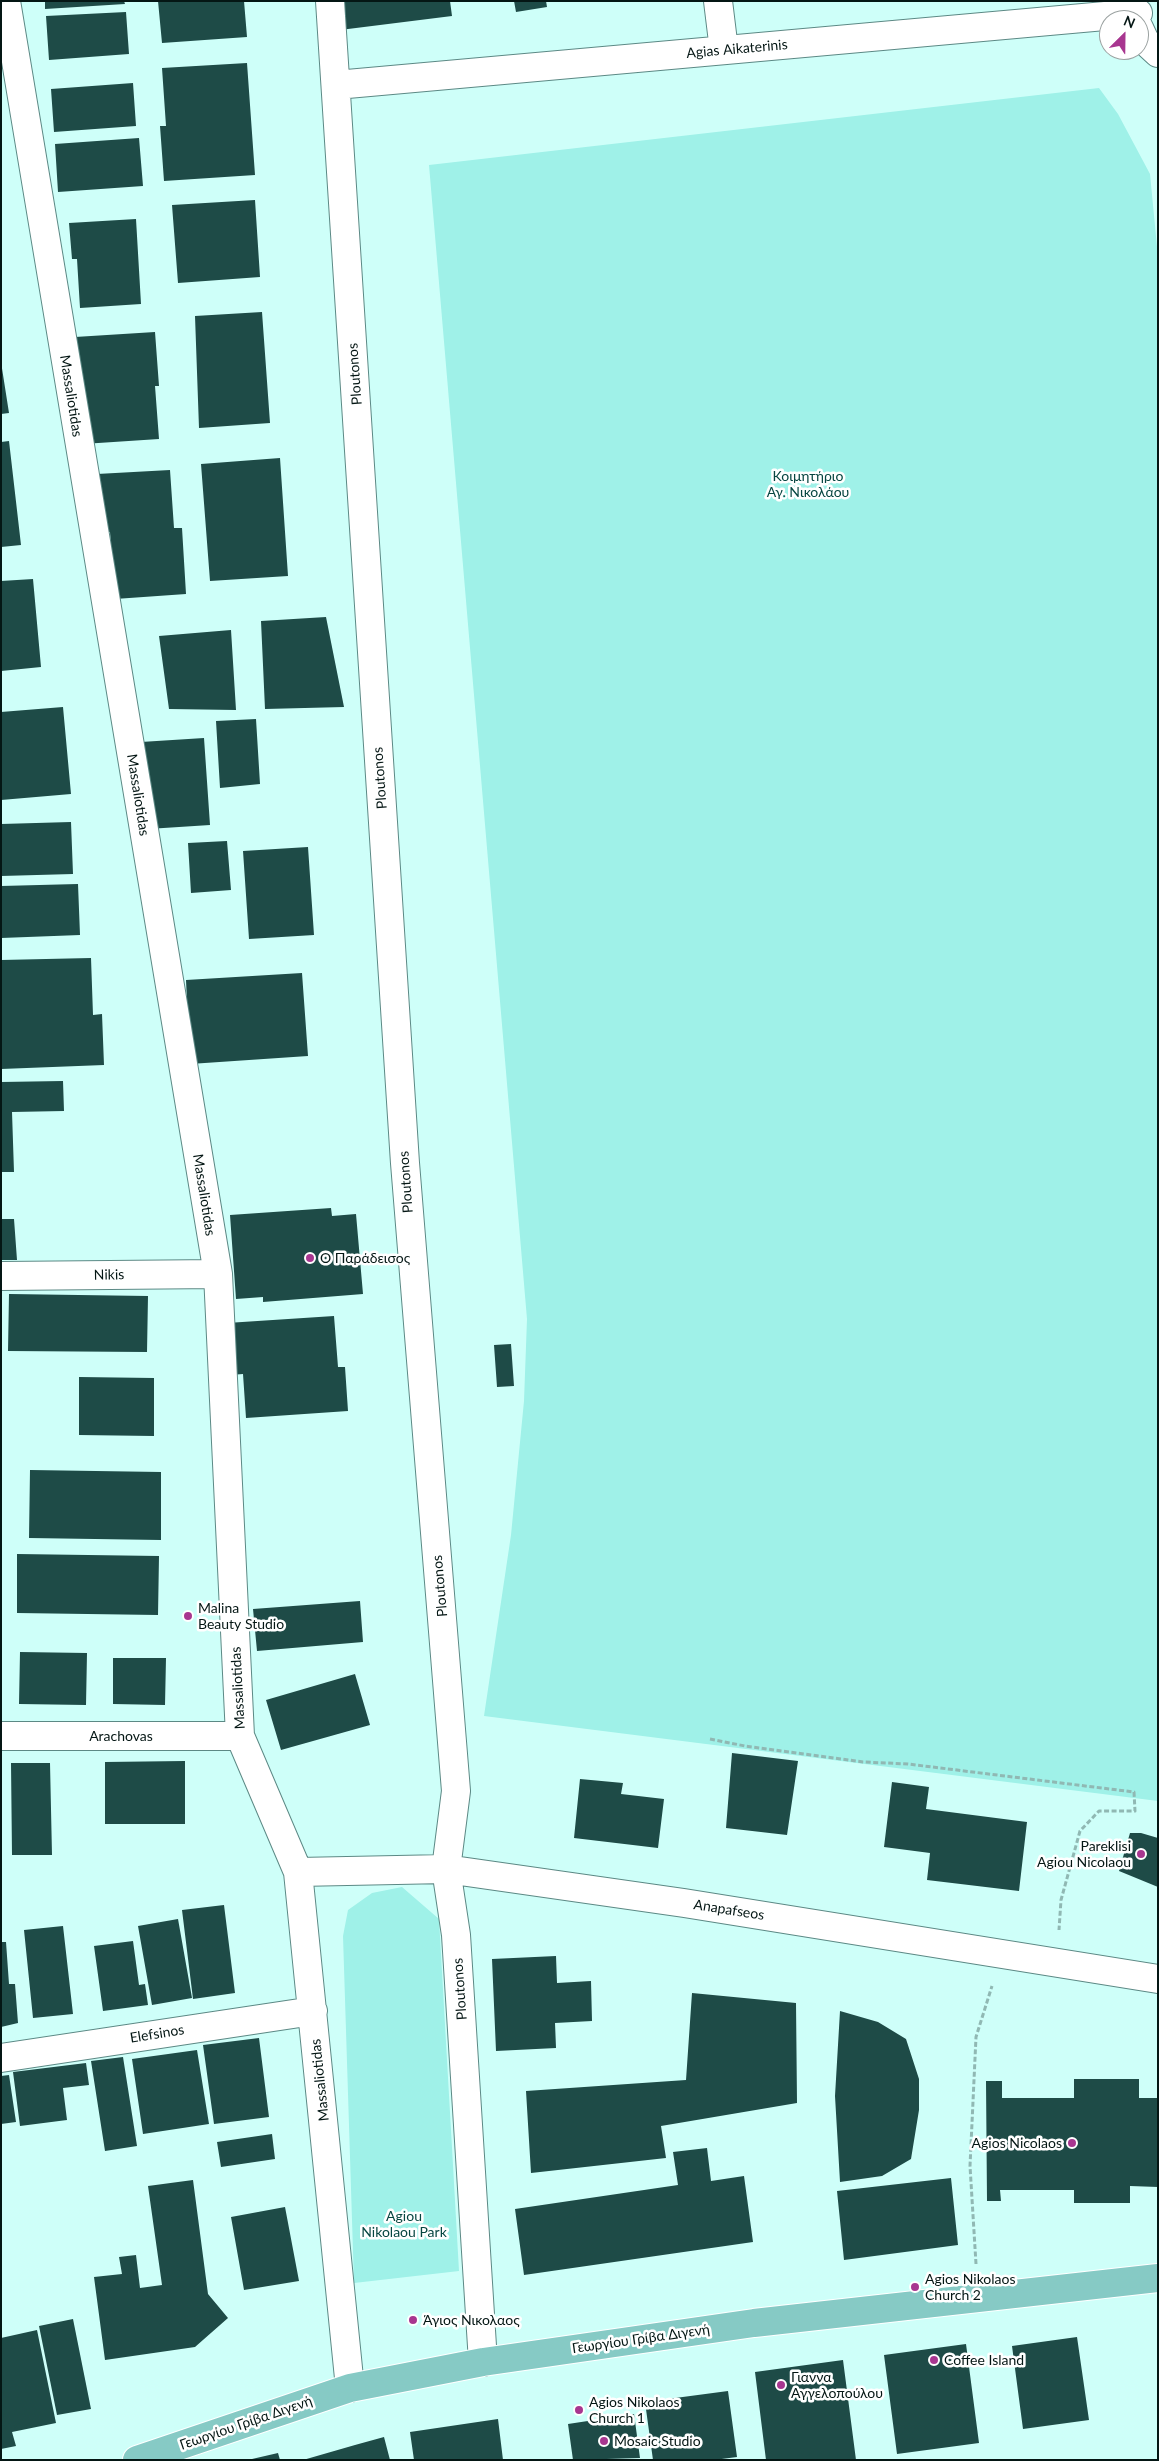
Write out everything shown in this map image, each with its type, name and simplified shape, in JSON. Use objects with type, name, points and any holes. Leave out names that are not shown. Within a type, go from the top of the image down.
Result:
[{"type":"main road","name":"Γεωργίου Γρίβα Διγενή","points":[[137,2460],[350,2388],[483,2362],[754,2323],[1158,2278]]},
{"type":"street","name":"Massaliotidas","points":[[6,1],[218,1274],[240,1736],[298,1872],[350,2388]]},
{"type":"street","name":"Ploutonos","points":[[330,1],[405,1163],[456,1791],[446,1869],[456,1935],[483,2362]]},
{"type":"street","points":[[718,1],[724,50]]},
{"type":"street","name":"Agias Aikaterinis","points":[[336,85],[724,50],[1099,19]]},
{"type":"street","name":"Nikis","points":[[1,1276],[218,1274]]},
{"type":"street","name":"Arachovas","points":[[1,1736],[240,1736]]},
{"type":"street","name":"Anapafseos","points":[[298,1872],[446,1869],[684,1903],[1158,1979]]},
{"type":"street","name":"Elefsinos","points":[[1,2058],[313,2011]]},
{"type":"path","points":[[710,1739],[745,1746],[863,1762],[908,1764],[1134,1792],[1135,1811],[1098,1811],[1080,1832],[1060,1900],[1056,1963]]},
{"type":"path","points":[[978,2297],[970,2166],[976,2037],[1002,1955]]},
{"type":"green space","name":"Κοιμητήριο Αγ. Νικολάου","points":[[1099,88],[1118,114],[1150,174],[1158,257],[1158,1801],[484,1716],[511,1535],[524,1401],[527,1319],[429,165]]},
{"type":"green space","name":"Agiou Nikolaou Park","points":[[402,1887],[439,1919],[459,2271],[354,2283],[343,1936],[348,1910],[372,1893]]},
{"type":"building","points":[[45,1],[124,1],[125,4],[45,9]]},
{"type":"building","points":[[158,1],[244,1],[247,37],[162,43]]},
{"type":"building","points":[[336,1],[450,1],[452,16],[340,30]]},
{"type":"building","points":[[514,1],[546,1],[547,7],[516,12]]},
{"type":"building","points":[[126,12],[129,54],[49,60],[46,16]]},
{"type":"building","points":[[247,63],[255,175],[164,181],[160,126],[166,126],[162,68]]},
{"type":"building","points":[[133,83],[136,126],[54,132],[51,89]]},
{"type":"building","points":[[139,138],[143,186],[58,192],[55,144]]},
{"type":"building","points":[[255,200],[260,277],[178,283],[172,205]]},
{"type":"building","points":[[136,219],[141,304],[80,308],[77,259],[72,259],[69,223]]},
{"type":"building","points":[[262,312],[270,423],[199,428],[195,316]]},
{"type":"building","points":[[155,332],[159,386],[155,386],[159,439],[83,444],[75,337]]},
{"type":"building","points":[[1,362],[9,413],[1,414]]},
{"type":"building","points":[[9,441],[21,545],[1,547],[1,442]]},
{"type":"building","points":[[280,458],[288,576],[210,581],[201,464]]},
{"type":"building","points":[[170,470],[174,528],[182,528],[186,594],[115,599],[110,532],[101,533],[97,474]]},
{"type":"building","points":[[33,579],[41,667],[1,671],[1,581]]},
{"type":"building","points":[[326,617],[344,707],[265,709],[261,621]]},
{"type":"building","points":[[231,630],[236,710],[169,709],[159,636]]},
{"type":"building","points":[[63,707],[71,794],[1,800],[1,712]]},
{"type":"building","points":[[256,719],[260,784],[220,788],[216,721]]},
{"type":"building","points":[[204,738],[210,825],[148,829],[141,742]]},
{"type":"building","points":[[71,822],[73,874],[1,876],[1,824]]},
{"type":"building","points":[[227,841],[231,890],[191,893],[188,843]]},
{"type":"building","points":[[308,847],[314,935],[249,939],[243,851]]},
{"type":"building","points":[[78,884],[80,935],[1,938],[1,886]]},
{"type":"building","points":[[91,958],[93,1015],[102,1014],[104,1065],[1,1069],[1,960]]},
{"type":"building","points":[[302,973],[308,1056],[190,1064],[186,980]]},
{"type":"building","points":[[63,1081],[64,1111],[12,1112],[14,1172],[1,1172],[1,1082]]},
{"type":"building","name":"Ο Παράδεισος","points":[[331,1208],[332,1216],[356,1214],[363,1294],[263,1302],[263,1297],[236,1299],[230,1215]]},
{"type":"building","points":[[1,1219],[14,1219],[17,1260],[1,1260]]},
{"type":"building","points":[[9,1294],[148,1296],[147,1352],[8,1351]]},
{"type":"building","points":[[334,1316],[338,1367],[345,1367],[348,1411],[246,1418],[243,1374],[230,1375],[227,1323]]},
{"type":"building","points":[[511,1344],[514,1386],[497,1387],[494,1345]]},
{"type":"building","points":[[79,1377],[154,1378],[154,1436],[79,1435]]},
{"type":"building","points":[[30,1470],[161,1472],[161,1540],[29,1538]]},
{"type":"building","points":[[17,1554],[159,1556],[158,1615],[17,1613]]},
{"type":"building","points":[[360,1601],[363,1642],[257,1651],[253,1609]]},
{"type":"building","points":[[20,1652],[87,1653],[86,1705],[19,1704]]},
{"type":"building","points":[[113,1658],[166,1658],[165,1705],[113,1704]]},
{"type":"building","points":[[355,1674],[370,1725],[281,1750],[266,1700]]},
{"type":"building","points":[[732,1753],[798,1761],[787,1835],[726,1828]]},
{"type":"building","points":[[185,1761],[185,1824],[105,1824],[105,1762]]},
{"type":"building","points":[[11,1763],[50,1763],[52,1855],[12,1855]]},
{"type":"building","points":[[580,1779],[623,1783],[621,1794],[664,1799],[658,1848],[574,1838]]},
{"type":"building","points":[[892,1782],[929,1787],[926,1809],[1027,1822],[1019,1891],[927,1880],[930,1853],[884,1847]]},
{"type":"building","name":"Pareklisi Agiou Nicolaou","points":[[1130,1833],[1141,1833],[1158,1838],[1158,1887],[1119,1871]]},
{"type":"building","points":[[224,1905],[235,1993],[193,1999],[182,1910]]},
{"type":"building","points":[[178,1919],[192,1998],[152,2005],[138,1926]]},
{"type":"building","points":[[63,1926],[73,2014],[33,2018],[24,1930]]},
{"type":"building","points":[[133,1941],[139,1985],[145,1984],[148,2005],[103,2011],[94,1946]]},
{"type":"building","points":[[1,1942],[6,1942],[9,1984],[15,1984],[18,2023],[1,2027]]},
{"type":"building","points":[[556,1956],[557,1983],[591,1981],[592,2021],[555,2023],[556,2048],[496,2051],[492,1959]]},
{"type":"building","points":[[692,1993],[796,2003],[797,2103],[661,2126],[666,2158],[531,2173],[526,2091],[686,2080]]},
{"type":"building","points":[[840,2011],[878,2022],[906,2039],[919,2079],[919,2110],[911,2159],[882,2176],[840,2182],[835,2096]]},
{"type":"building","points":[[259,2038],[269,2117],[214,2124],[203,2045]]},
{"type":"building","points":[[197,2050],[209,2124],[143,2134],[132,2059]]},
{"type":"building","points":[[123,2057],[137,2146],[105,2151],[91,2061]]},
{"type":"building","points":[[86,2063],[89,2085],[63,2088],[67,2120],[20,2126],[13,2072]]},
{"type":"building","points":[[9,2075],[16,2122],[1,2124],[1,2076]]},
{"type":"building","name":"Agios Nicolaos","points":[[1074,2079],[1139,2079],[1139,2098],[1158,2098],[1158,2187],[1130,2186],[1130,2203],[1074,2203],[1074,2190],[1000,2190],[1001,2201],[987,2201],[986,2081],[1002,2081],[1002,2098],[1074,2098]]},
{"type":"building","points":[[272,2134],[275,2159],[221,2167],[217,2142]]},
{"type":"building","points":[[707,2148],[711,2181],[744,2176],[753,2242],[524,2275],[515,2209],[678,2185],[673,2152]]},
{"type":"building","points":[[951,2178],[958,2245],[844,2260],[837,2191]]},
{"type":"building","points":[[193,2180],[208,2294],[228,2318],[195,2347],[105,2360],[94,2277],[122,2274],[119,2257],[136,2255],[140,2288],[162,2285],[148,2186]]},
{"type":"building","points":[[285,2207],[299,2281],[244,2290],[231,2217]]},
{"type":"building","points":[[73,2319],[91,2409],[57,2415],[39,2326]]},
{"type":"building","points":[[37,2330],[56,2423],[12,2432],[16,2446],[1,2449],[1,2338]]},
{"type":"building","points":[[1077,2337],[1089,2420],[1023,2429],[1012,2346]]},
{"type":"building","points":[[966,2344],[979,2443],[897,2454],[884,2355]]},
{"type":"building","points":[[843,2360],[856,2460],[766,2460],[755,2372]]},
{"type":"building","points":[[728,2391],[737,2457],[714,2460],[653,2460],[645,2402]]},
{"type":"building","name":"Mosaic Studio","points":[[634,2414],[640,2458],[573,2460],[568,2424]]},
{"type":"building","points":[[498,2419],[503,2460],[414,2460],[410,2432]]},
{"type":"building","points":[[384,2437],[390,2460],[303,2460],[355,2445]]},
{"type":"building","points":[[278,2453],[280,2460],[252,2460],[252,2459]]},
{"type":"place","name":"Ο Παράδεισος","points":[[310,1258]]},
{"type":"place","name":"Malina Beauty Studio","points":[[188,1616]]},
{"type":"place","name":"Pareklisi Agiou Nicolaou","points":[[1141,1854]]},
{"type":"place","name":"Agios Nicolaos","points":[[1072,2143]]},
{"type":"place","name":"Agios Nikolaos Church 2","points":[[915,2287]]},
{"type":"place","name":"Άγιος Νικολαος","points":[[413,2320]]},
{"type":"place","name":"Coffee Island","points":[[934,2360]]},
{"type":"place","name":"Γιαννα Αγγελοπούλου","points":[[781,2385]]},
{"type":"place","name":"Agios Nikolaos Church 1","points":[[579,2410]]},
{"type":"place","name":"Mosaic Studio","points":[[604,2441]]}]
